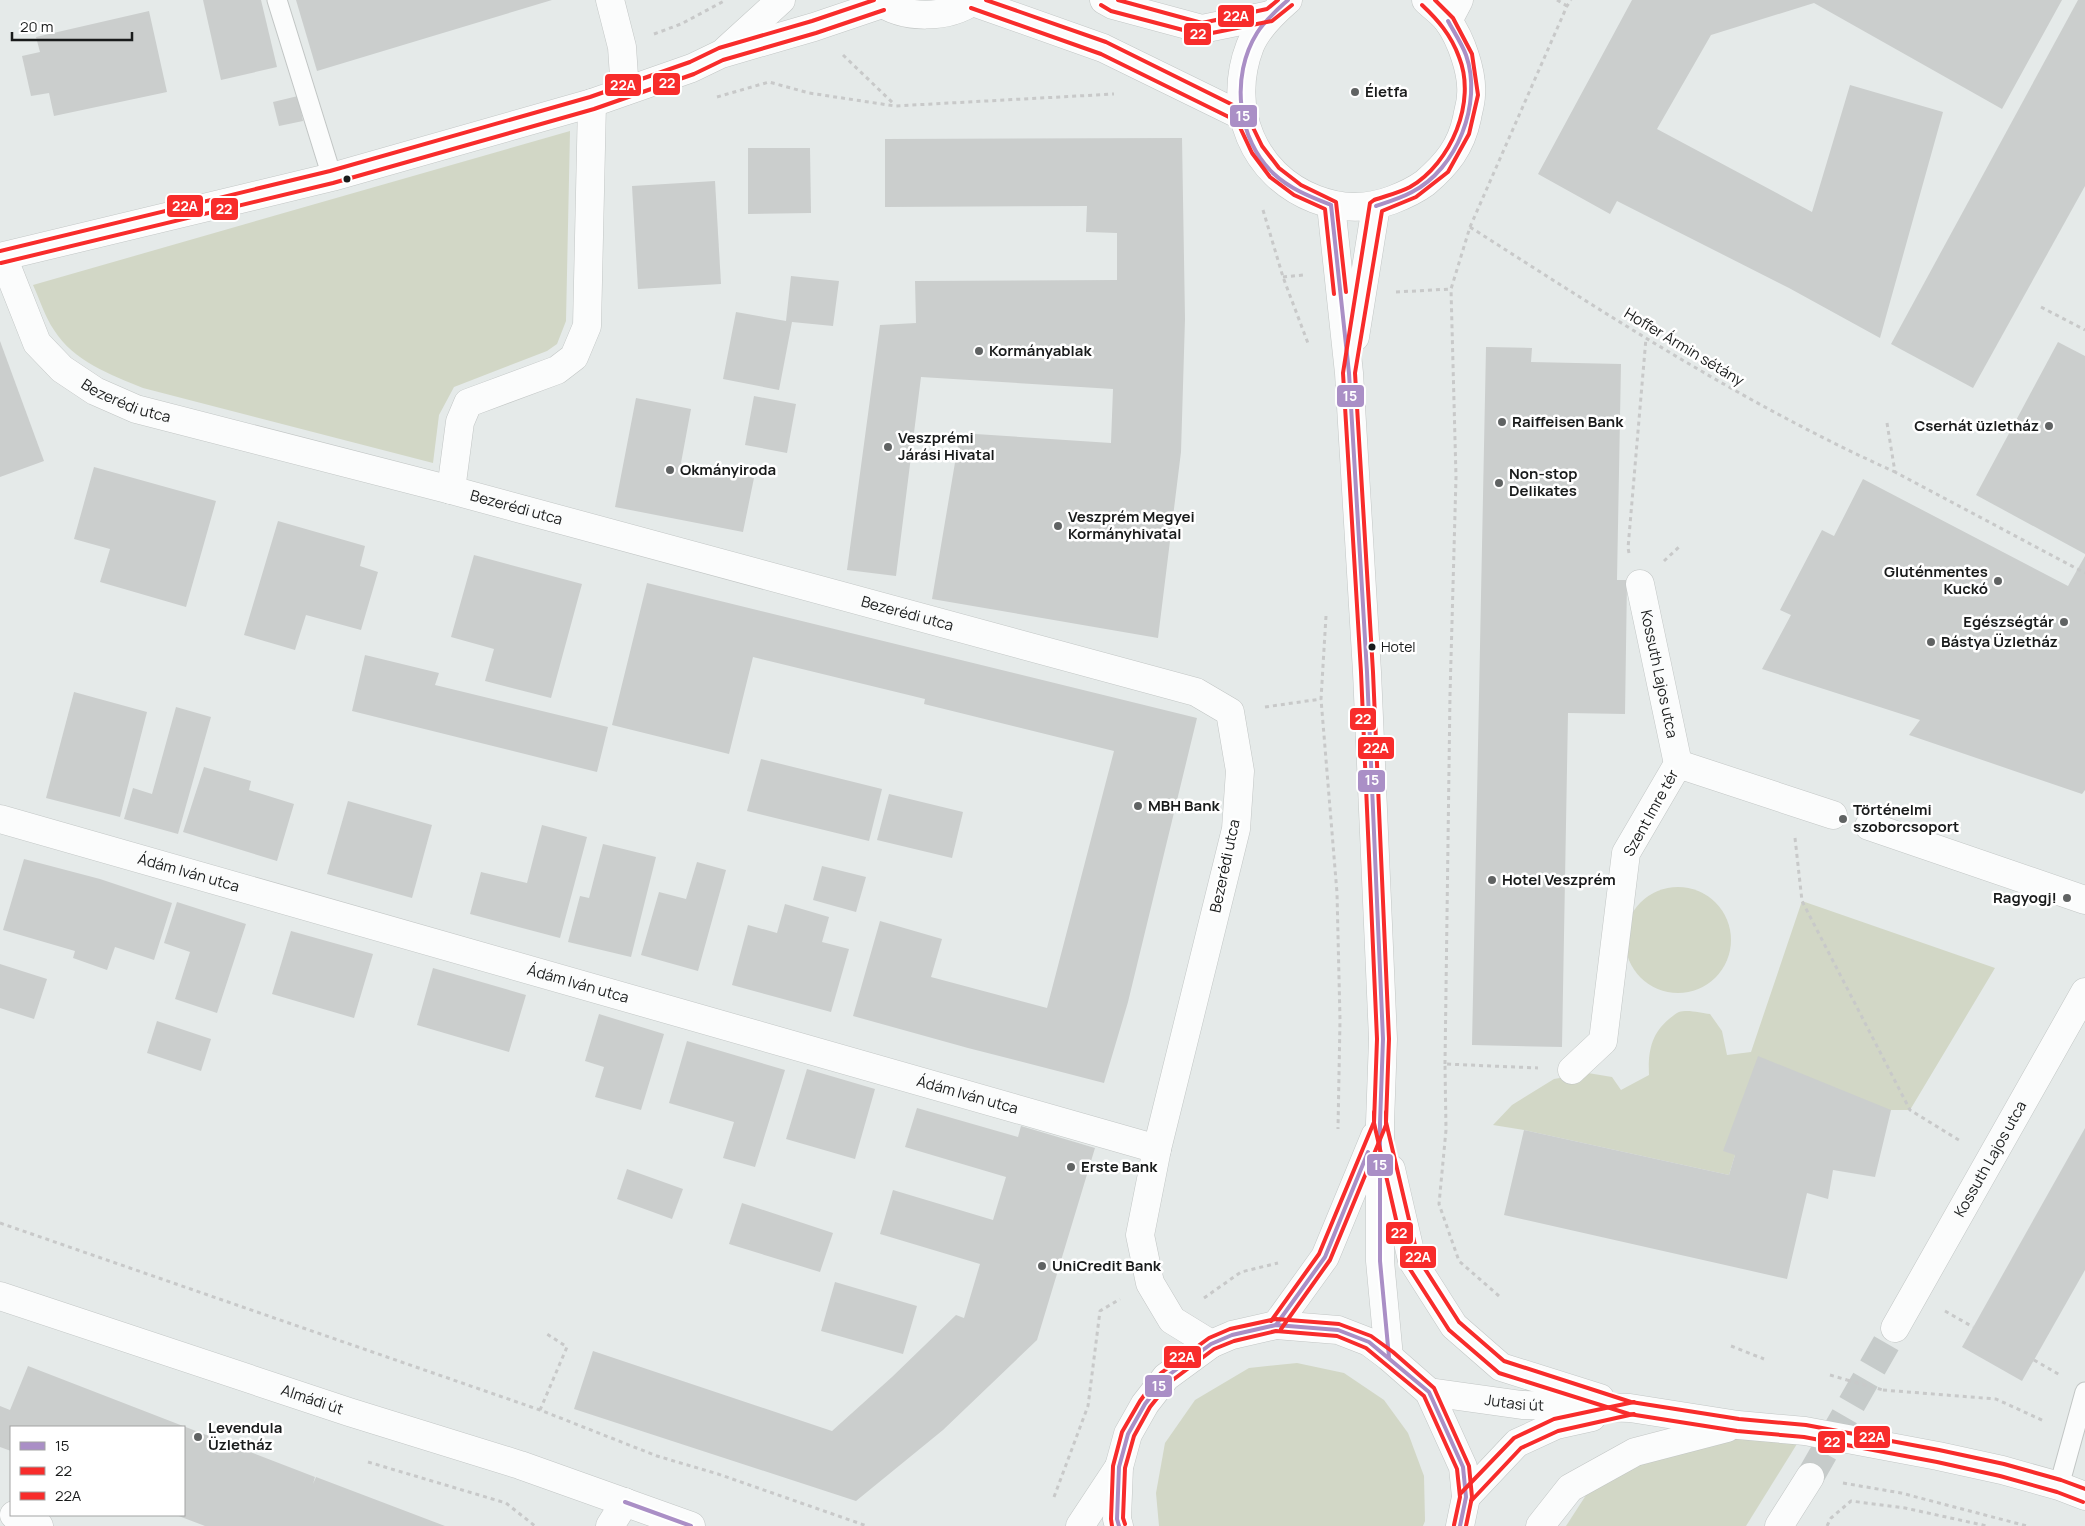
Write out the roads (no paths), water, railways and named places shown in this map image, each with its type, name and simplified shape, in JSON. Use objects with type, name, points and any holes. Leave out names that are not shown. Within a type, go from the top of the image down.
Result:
[{"type":"street","points":[[610,0],[622,47],[625,91]]},
{"type":"street","points":[[721,54],[781,0]]},
{"type":"street","points":[[1104,0],[1113,5],[1202,29],[1279,8]]},
{"type":"street","points":[[1279,8],[1250,45],[1241,80],[1242,116],[1254,147],[1273,173],[1300,193],[1331,205],[1353,208],[1376,206],[1413,192],[1444,167],[1463,133],[1472,95],[1466,56],[1454,11],[1426,0]]},
{"type":"street","points":[[2,257],[332,177],[592,103],[692,68],[721,54],[814,27],[880,2],[904,12],[928,15],[951,11],[974,1],[1103,48],[1242,116]]},
{"type":"street","points":[[450,490],[460,422],[468,403],[557,370],[574,358],[587,326],[592,103]]},
{"type":"street","points":[[1331,205],[1349,373],[1367,672],[1384,1039],[1380,1123],[1380,1261],[1389,1357]]},
{"type":"street","points":[[1349,373],[1376,206]]},
{"type":"street","name":"Bezerédi utca","points":[[2,257],[37,343],[62,369],[95,391],[136,409],[450,490],[1196,692],[1230,712],[1240,770],[1236,829],[1157,1149],[1140,1235],[1150,1283],[1172,1320],[1211,1344]]},
{"type":"street","name":"Kossuth Lajos utca","points":[[1640,584],[1678,764]]},
{"type":"street","name":"Szent Imre tér","points":[[1572,1070],[1603,1041],[1626,853],[1678,764],[1833,815]]},
{"type":"street","name":"Ádám Iván utca","points":[[0,819],[1157,1149]]},
{"type":"street","points":[[1869,826],[2085,900]]},
{"type":"street","name":"Kossuth Lajos utca","points":[[1895,1328],[2085,992]]},
{"type":"street","points":[[1276,1325],[1326,1257],[1380,1123]]},
{"type":"street","points":[[1380,1123],[1412,1260],[1454,1326],[1501,1367],[1630,1408]]},
{"type":"street","name":"Almádi út","points":[[0,1296],[349,1412],[520,1464],[691,1526]]},
{"type":"street","points":[[1119,1526],[1117,1519],[1119,1467],[1128,1434],[1145,1404],[1166,1377],[1211,1344],[1232,1335],[1276,1325],[1338,1330],[1369,1342],[1429,1392],[1463,1467],[1466,1497],[1460,1526]]},
{"type":"street","name":"Jutasi út","points":[[1429,1392],[1522,1405],[1630,1408],[1738,1425],[1805,1431],[2002,1470],[2059,1486],[2085,1496]]},
{"type":"street","name":"Jutasi út","points":[[1466,1497],[1517,1443],[1556,1425],[1630,1408]]},
{"type":"street","points":[[1540,1526],[1570,1488],[1635,1452],[1738,1425]]},
{"type":"street","points":[[1080,1526],[1119,1467]]},
{"type":"street","points":[[1779,1526],[1810,1477]]},
{"type":"street","points":[[610,1526],[625,1502]]},
{"type":"street","points":[[16,1516],[39,1526]]},
{"type":"lane","points":[[276,0],[332,177]]},
{"type":"lane","points":[[2059,1486],[2085,1392]]},
{"type":"tunnel","points":[[1810,1477],[1895,1328]]},
{"type":"place","name":"Életfa","points":[[1355,92]]},
{"type":"place","name":"Kormányablak","points":[[979,351]]},
{"type":"place","name":"Raiffeisen Bank","points":[[1502,422]]},
{"type":"place","name":"Cserhát üzletház","points":[[2049,426]]},
{"type":"place","name":"Veszprémi Járási Hivatal","points":[[888,447]]},
{"type":"place","name":"Okmányiroda","points":[[670,470]]},
{"type":"place","name":"Non-stop Delikates","points":[[1499,483]]},
{"type":"place","name":"Veszprém Megyei Kormányhivatal","points":[[1058,526]]},
{"type":"place","name":"Gluténmentes Kuckó","points":[[1998,581]]},
{"type":"place","name":"Egészségtár","points":[[2064,622]]},
{"type":"place","name":"Bástya Üzletház","points":[[1931,642]]},
{"type":"place","name":"Hotel","points":[[1372,647]]},
{"type":"place","name":"MBH Bank","points":[[1138,806]]},
{"type":"place","name":"Történelmi szoborcsoport","points":[[1843,819]]},
{"type":"place","name":"Hotel Veszprém","points":[[1492,880]]},
{"type":"place","name":"Ragyogj!","points":[[2067,898]]},
{"type":"place","name":"Erste Bank","points":[[1071,1167]]},
{"type":"place","name":"UniCredit Bank","points":[[1042,1266]]},
{"type":"place","name":"Levendula Üzletház","points":[[198,1437]]}]
